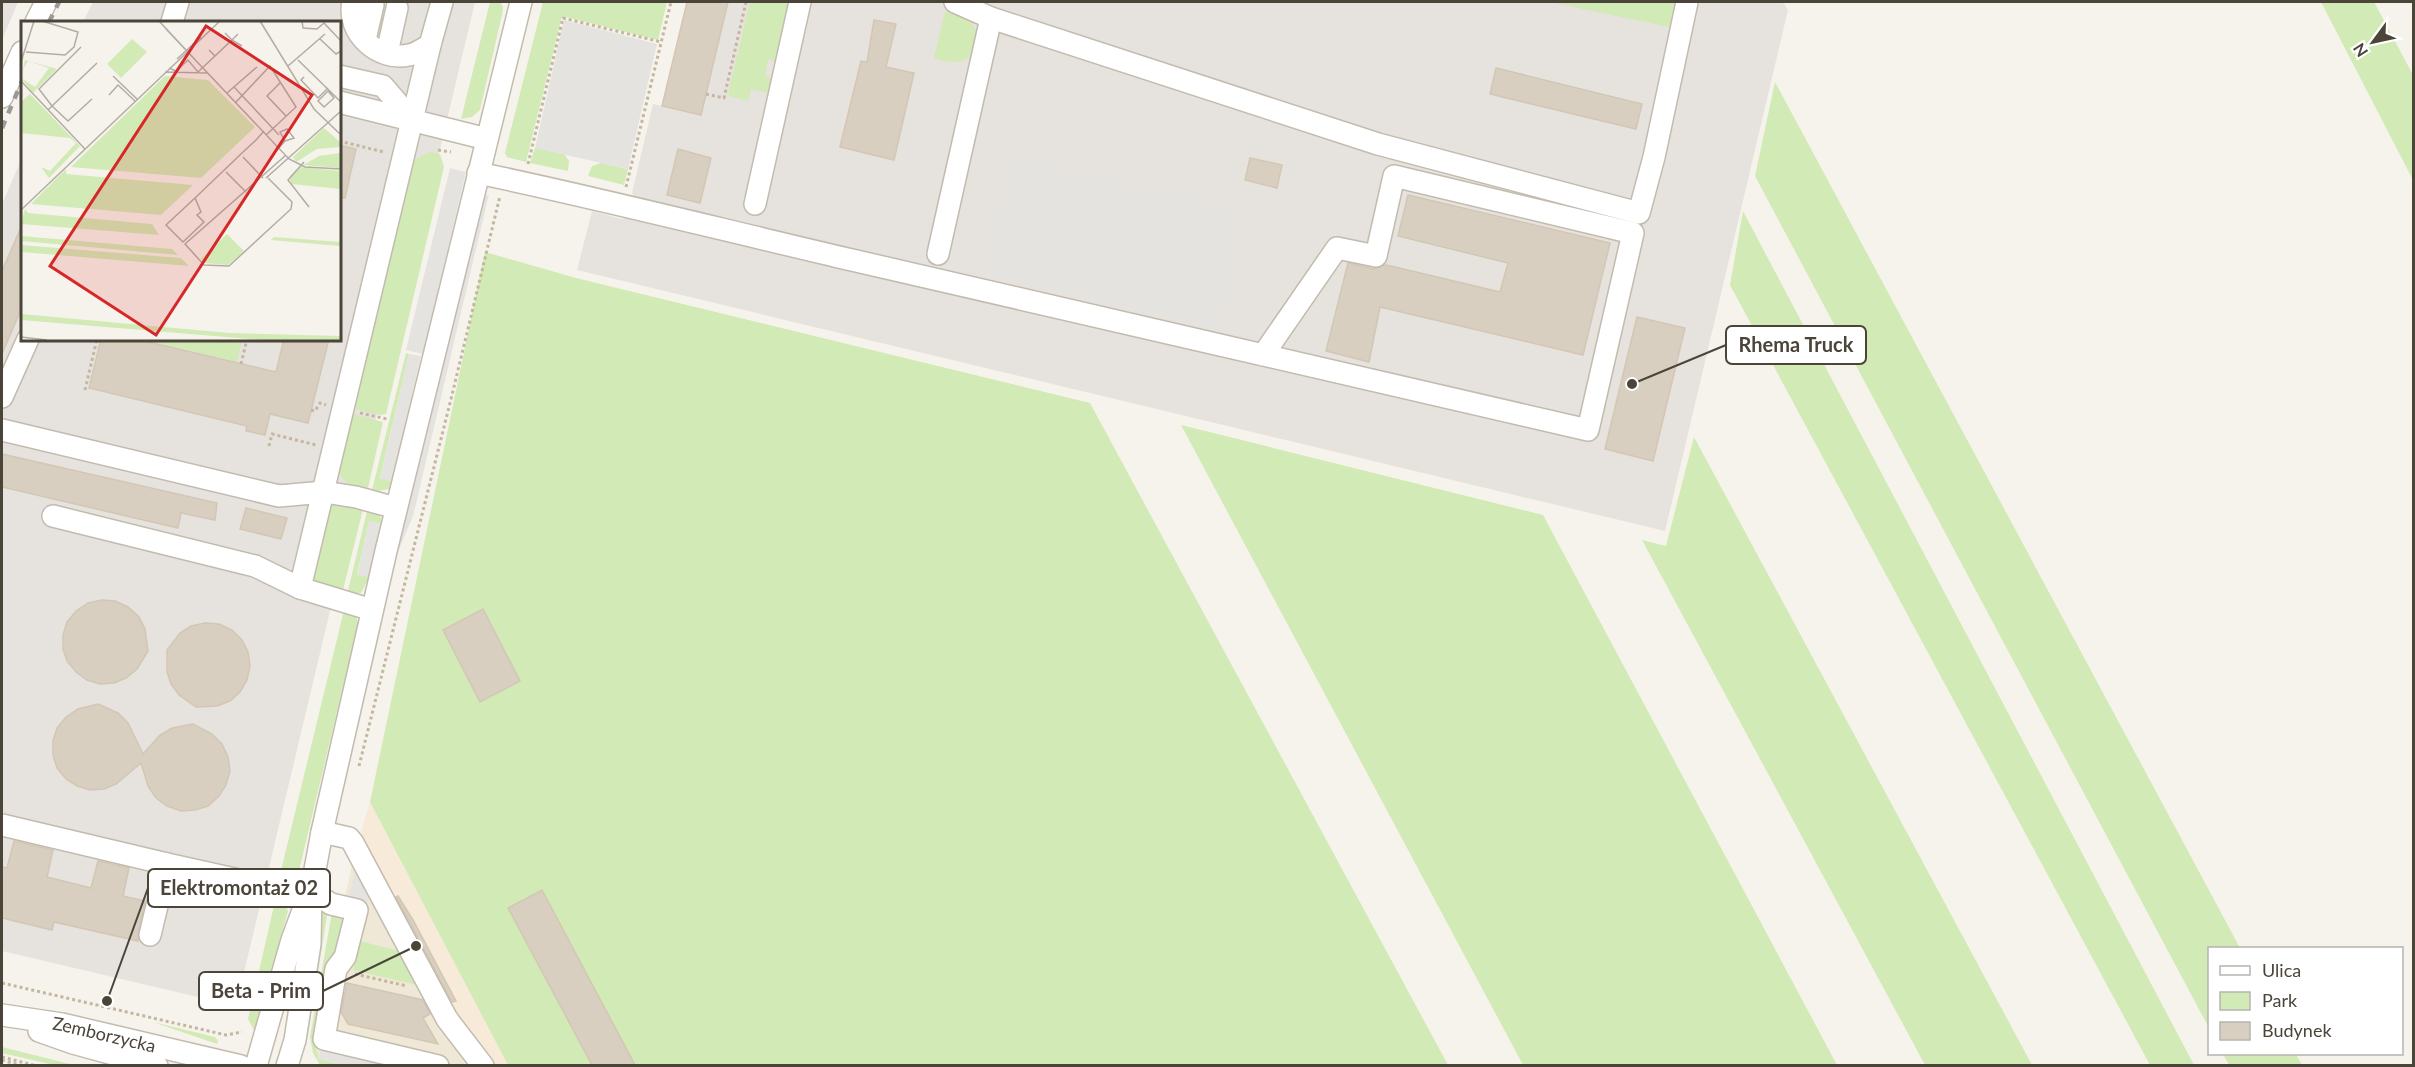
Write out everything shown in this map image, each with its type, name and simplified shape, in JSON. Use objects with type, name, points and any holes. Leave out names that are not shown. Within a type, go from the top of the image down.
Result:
[{"type":"street","points":[[36,21],[46,2]]},
{"type":"street","points":[[172,21],[178,2]]},
{"type":"street","points":[[300,588],[442,2]]},
{"type":"street","points":[[286,1065],[295,1040],[310,944],[311,891],[322,832],[396,508],[521,2]]},
{"type":"street","points":[[755,204],[800,2]]},
{"type":"street","points":[[955,2],[991,18],[1378,144],[1639,213],[1654,157],[1687,2]]},
{"type":"street","points":[[363,3],[351,9],[354,23],[370,46],[387,53],[408,56],[430,45]]},
{"type":"street","points":[[387,53],[397,8]]},
{"type":"street","points":[[938,254],[991,18]]},
{"type":"street","points":[[2,97],[21,54]]},
{"type":"street","points":[[340,76],[383,86],[412,121]]},
{"type":"street","points":[[340,102],[487,139]]},
{"type":"street","points":[[478,173],[504,178],[1263,355],[1588,430],[1633,233],[1394,176],[1376,256],[1337,248],[1263,355]]},
{"type":"street","points":[[2,398],[28,340]]},
{"type":"street","points":[[2,430],[279,496],[324,492],[356,497],[396,508]]},
{"type":"street","points":[[53,516],[255,566],[300,588],[372,610]]},
{"type":"street","points":[[2,825],[275,888],[311,891],[332,903],[357,909],[345,957],[336,969],[324,1039],[438,1065]]},
{"type":"street","points":[[322,832],[349,838],[353,843],[447,1019],[483,1065]]},
{"type":"street","points":[[150,935],[167,864]]},
{"type":"street","points":[[256,1065],[292,940],[311,891]]},
{"type":"street","name":"Zemborzycka","points":[[2,1016],[73,1043],[157,1065]]},
{"type":"street","name":"Zemborzycka","points":[[2,1016],[62,1024],[241,1065]]},
{"type":"path","points":[[616,187],[626,189],[671,2]]},
{"type":"path","points":[[706,94],[724,98],[746,2]]},
{"type":"path","points":[[537,168],[527,165],[563,18],[661,42]]},
{"type":"path","points":[[340,141],[386,152]]},
{"type":"path","points":[[438,150],[451,152]]},
{"type":"path","points":[[358,769],[504,178]]},
{"type":"path","points":[[85,390],[97,340]]},
{"type":"path","points":[[241,364],[247,340]]},
{"type":"path","points":[[311,410],[315,411],[320,404]]},
{"type":"path","points":[[324,415],[326,405]]},
{"type":"path","points":[[354,412],[387,419]]},
{"type":"path","points":[[269,446],[272,434],[316,445],[319,435]]},
{"type":"path","points":[[336,969],[409,986]]},
{"type":"path","points":[[2,983],[226,1035],[242,1032]]},
{"type":"path","points":[[2,1058],[22,1065]]},
{"type":"path","points":[[2,1058],[37,1065]]},
{"type":"shaded area","points":[[2,2],[18,2],[2,40]]},
{"type":"shaded area","points":[[93,2],[475,2],[236,1006],[2,951],[2,204],[21,160],[21,340],[340,340],[340,21],[84,21]]},
{"type":"shaded area","points":[[687,2],[1783,2],[1788,10],[1665,531],[577,270],[592,211],[621,219],[631,217],[636,199],[632,193],[653,104],[662,106]]},
{"type":"shaded area","points":[[564,20],[657,44],[628,169],[535,148]]},
{"type":"shaded area","points":[[1011,158],[1237,209],[1221,329],[986,274]]},
{"type":"shaded area","points":[[450,168],[466,172],[423,354],[406,350]]},
{"type":"shaded area","points":[[489,194],[413,516],[395,559],[477,202]]},
{"type":"shaded area","points":[[409,354],[421,356],[392,481],[380,479]]},
{"type":"shaded area","points":[[369,521],[382,524],[369,577],[357,575]]},
{"type":"shaded area","points":[[370,802],[508,1065],[465,1065],[354,856]]},
{"type":"shaded area","points":[[354,856],[465,1065],[323,1065],[317,1057],[313,1040]]},
{"type":"shaded area","points":[[355,870],[361,873],[370,892],[352,964],[335,960]]},
{"type":"shaded area","points":[[322,1046],[406,1065],[346,1065],[318,1059]]},
{"type":"green space","points":[[490,2],[500,2],[503,7],[480,110],[472,117],[461,119]]},
{"type":"green space","points":[[543,2],[667,2],[658,40],[562,16],[526,162],[507,157],[505,153]]},
{"type":"green space","points":[[750,2],[793,2],[778,62],[768,59],[765,76],[777,80],[770,93],[751,89],[748,101],[731,97],[728,94]]},
{"type":"green space","points":[[1550,2],[1675,2],[1669,27]]},
{"type":"green space","points":[[2321,2],[2374,2],[2413,75],[2413,180]]},
{"type":"green space","points":[[945,12],[966,18],[973,25],[978,36],[972,52],[964,60],[958,62],[934,58]]},
{"type":"green space","points":[[1775,82],[2239,947],[2208,947],[2208,1026],[1755,176]]},
{"type":"green space","points":[[535,148],[564,154],[569,161],[568,171],[530,163]]},
{"type":"green space","points":[[430,152],[440,154],[444,167],[386,414],[380,415],[354,409],[412,161]]},
{"type":"green space","points":[[601,163],[628,169],[624,185],[588,176],[592,166]]},
{"type":"green space","points":[[1743,211],[2194,1065],[2150,1065],[1730,285]]},
{"type":"green space","points":[[485,252],[576,278],[1090,403],[1448,1065],[508,1065],[370,802]]},
{"type":"green space","points":[[146,340],[242,340],[237,362]]},
{"type":"green space","points":[[406,353],[409,354],[380,478],[392,481],[389,489],[372,490]]},
{"type":"green space","points":[[353,414],[383,422],[368,488],[347,483],[339,474]]},
{"type":"green space","points":[[1181,425],[1543,515],[1837,1065],[1523,1065]]},
{"type":"green space","points":[[1694,437],[2032,1065],[1925,1065],[1642,540],[1666,546]]},
{"type":"green space","points":[[337,502],[364,505],[342,594],[315,585],[311,579],[329,510]]},
{"type":"green space","points":[[368,507],[380,516],[382,524],[369,522],[357,574],[369,577],[361,593],[347,595]]},
{"type":"green space","points":[[345,606],[355,611],[358,623],[299,871],[289,882],[278,883]]},
{"type":"green space","points":[[276,897],[283,900],[288,911],[254,1030],[248,1019]]},
{"type":"green space","points":[[328,910],[308,1033],[305,1037],[321,912]]},
{"type":"green space","points":[[332,912],[341,913],[349,922],[342,921],[314,1039],[319,1059],[337,1065],[320,1065],[313,1053],[310,1037]]},
{"type":"green space","points":[[360,941],[403,952],[421,986],[353,970]]},
{"type":"green space","points":[[153,1022],[215,1037],[218,1041],[217,1044]]},
{"type":"green space","points":[[2,1047],[74,1065],[54,1065],[2,1053]]},
{"type":"green space","points":[[2224,1055],[2297,1055],[2302,1065],[2229,1065]]},
{"type":"building","points":[[687,2],[728,2],[701,115],[662,106]]},
{"type":"building","points":[[874,20],[896,24],[886,67],[914,73],[894,160],[840,147],[861,61],[867,62]]},
{"type":"building","points":[[1496,68],[1642,104],[1636,129],[1490,94]]},
{"type":"building","points":[[340,145],[356,149],[345,198],[340,198]]},
{"type":"building","points":[[678,149],[711,158],[700,203],[667,195]]},
{"type":"building","points":[[1250,158],[1282,165],[1277,188],[1245,180]]},
{"type":"building","points":[[1408,195],[1610,243],[1583,355],[1380,307],[1369,362],[1326,351],[1348,263],[1374,269],[1385,265],[1391,266],[1500,292],[1508,263],[1398,236]]},
{"type":"building","points":[[21,227],[21,309],[2,354],[2,271]]},
{"type":"building","points":[[1637,317],[1685,328],[1653,461],[1605,449]]},
{"type":"building","points":[[101,340],[140,340],[276,372],[284,340],[329,340],[308,423],[270,414],[265,435],[246,431],[247,426],[89,388]]},
{"type":"building","points":[[2,454],[217,503],[215,520],[181,513],[178,528],[2,487]]},
{"type":"building","points":[[246,508],[287,518],[281,539],[240,529]]},
{"type":"building","points":[[102,600],[115,601],[128,607],[139,617],[145,629],[148,651],[137,669],[126,678],[114,683],[100,684],[87,680],[67,661],[63,649],[63,635],[67,622],[76,611],[88,603]]},
{"type":"building","points":[[483,609],[520,681],[480,702],[443,630]]},
{"type":"building","points":[[205,623],[219,624],[232,630],[242,640],[248,652],[250,666],[247,680],[240,692],[230,701],[217,706],[196,707],[179,695],[171,684],[167,672],[167,650],[180,633],[191,626]]},
{"type":"building","points":[[98,704],[118,713],[128,723],[143,754],[160,735],[172,728],[193,724],[212,734],[222,744],[228,757],[230,771],[226,785],[219,796],[208,806],[195,810],[181,811],[167,806],[156,798],[148,786],[141,763],[116,784],[104,789],[90,790],[66,779],[57,768],[53,755],[53,741],[57,728],[66,717],[78,709]]},
{"type":"building","points":[[14,841],[53,850],[47,877],[91,888],[98,861],[129,868],[123,896],[145,901],[138,941],[54,922],[52,930],[2,918],[2,867],[7,868]]},
{"type":"building","points":[[542,890],[635,1065],[592,1065],[508,908]]},
{"type":"building","points":[[398,896],[456,1001],[452,1002],[396,897]]},
{"type":"building","points":[[347,983],[423,1000],[430,1014],[423,1018],[438,1044],[348,1024],[341,1012]]},
{"type":"railway","points":[[50,21],[59,2]]},
{"type":"railway","points":[[2,128],[21,83]]},
{"type":"place","name":"Rhema Truck","points":[[1632,384]]},
{"type":"place","name":"Beta - Prim","points":[[416,946]]},
{"type":"place","name":"Elektromontaż 02","points":[[107,1001]]}]
